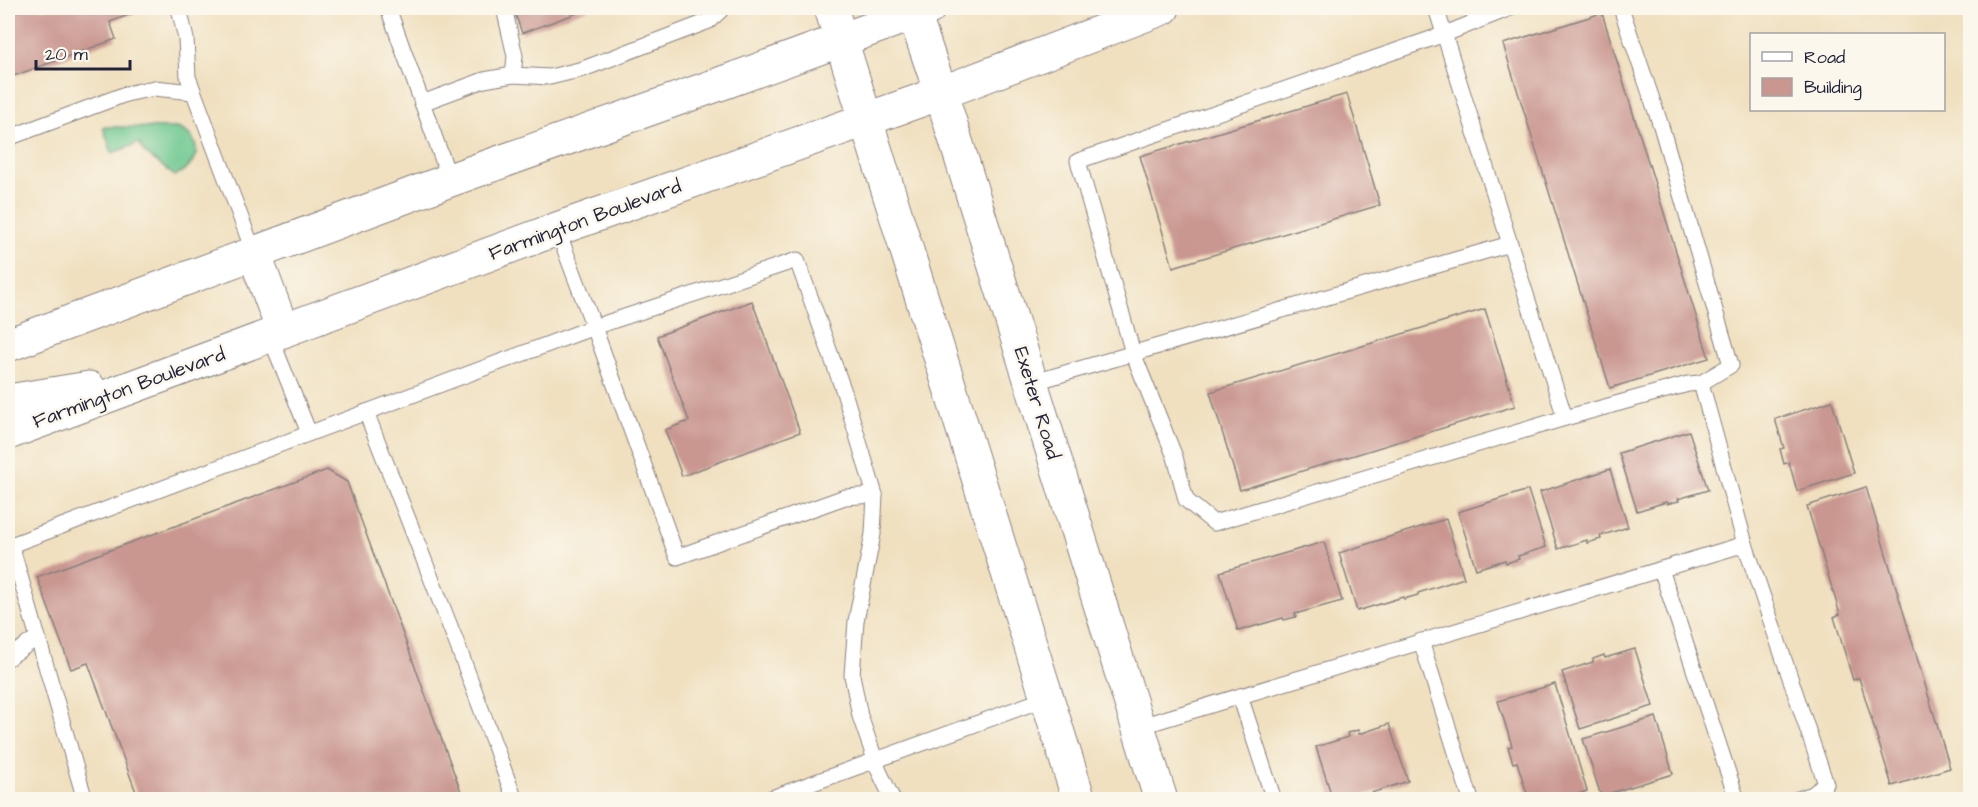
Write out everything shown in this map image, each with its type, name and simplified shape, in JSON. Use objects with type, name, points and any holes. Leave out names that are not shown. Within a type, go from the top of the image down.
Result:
[{"type":"main road","points":[[831,8],[1079,800]]},
{"type":"main road","name":"Farmington Boulevard","points":[[8,433],[557,229],[941,93],[1163,8]]},
{"type":"main road","points":[[8,345],[450,180],[840,40],[918,9]]},
{"type":"main road","name":"Exeter Road","points":[[918,9],[941,93],[1161,800]]},
{"type":"main road","points":[[254,253],[277,334]]},
{"type":"main road","points":[[8,401],[170,374]]},
{"type":"lane","points":[[179,8],[186,39],[188,77],[254,253]]},
{"type":"lane","points":[[388,8],[450,180]]},
{"type":"lane","points":[[504,8],[515,56],[513,75]]},
{"type":"lane","points":[[422,103],[484,80],[513,75],[550,77],[583,69],[709,21],[721,8]]},
{"type":"lane","points":[[1436,8],[1565,418]]},
{"type":"lane","points":[[1510,8],[1445,34],[1078,160],[1133,353],[1175,457],[1186,500],[1214,523],[1565,418],[1688,384],[1701,383],[1731,365],[1661,126],[1621,8]]},
{"type":"lane","points":[[8,138],[126,94],[154,88],[193,92]]},
{"type":"lane","points":[[557,229],[676,557],[845,497],[875,495]]},
{"type":"lane","points":[[1031,382],[1510,244]]},
{"type":"lane","points":[[85,800],[11,545],[594,327],[797,260],[844,392],[875,495],[873,534],[856,621],[852,675],[860,716],[893,800]]},
{"type":"lane","points":[[277,334],[309,433]]},
{"type":"lane","points":[[1701,383],[1745,544],[1826,784],[1813,794],[1795,800]]},
{"type":"lane","points":[[366,412],[457,644],[514,800]]},
{"type":"lane","points":[[1138,727],[1745,544]]},
{"type":"lane","points":[[1661,569],[1737,800]]},
{"type":"lane","points":[[8,658],[38,637]]},
{"type":"lane","points":[[1421,641],[1471,800]]},
{"type":"lane","points":[[1240,696],[1274,800]]},
{"type":"lane","points":[[766,800],[1047,698]]},
{"type":"green space","points":[[103,127],[177,128],[193,139],[196,150],[193,162],[175,176],[144,152],[139,143],[112,153]]},
{"type":"building","points":[[8,8],[133,8],[134,13],[110,22],[116,39],[8,78]]},
{"type":"building","points":[[513,8],[591,8],[522,33]]},
{"type":"building","points":[[1602,13],[1709,358],[1610,388],[1503,44]]},
{"type":"building","points":[[1347,94],[1380,205],[1173,267],[1140,156]]},
{"type":"building","points":[[752,301],[800,432],[682,476],[665,430],[689,421],[657,336]]},
{"type":"building","points":[[1485,309],[1515,406],[1240,490],[1210,392]]},
{"type":"building","points":[[1832,401],[1854,473],[1797,491],[1789,462],[1784,464],[1780,449],[1784,448],[1775,419]]},
{"type":"building","points":[[1689,431],[1708,490],[1678,499],[1679,501],[1667,504],[1666,502],[1637,511],[1619,453]]},
{"type":"building","points":[[1610,469],[1628,527],[1600,536],[1601,539],[1587,543],[1587,540],[1558,549],[1540,492]]},
{"type":"building","points":[[327,470],[347,482],[464,800],[139,800],[88,663],[71,669],[37,577]]},
{"type":"building","points":[[1866,487],[1950,768],[1892,786],[1859,678],[1853,680],[1834,617],[1840,614],[1807,506]]},
{"type":"building","points":[[1528,490],[1546,547],[1518,556],[1519,559],[1506,563],[1505,560],[1476,569],[1458,512]]},
{"type":"building","points":[[1446,519],[1464,578],[1418,593],[1418,595],[1404,599],[1403,597],[1357,611],[1339,553]]},
{"type":"building","points":[[1324,542],[1342,601],[1295,614],[1296,617],[1284,620],[1283,618],[1238,631],[1220,572]]},
{"type":"building","points":[[1635,649],[1653,706],[1580,729],[1562,672],[1593,662],[1593,659],[1604,655],[1605,658]]},
{"type":"building","points":[[1555,684],[1587,791],[1560,800],[1529,800],[1517,762],[1513,763],[1508,747],[1512,746],[1498,701]]},
{"type":"building","points":[[1656,717],[1673,774],[1601,796],[1583,739]]},
{"type":"building","points":[[1389,724],[1408,781],[1350,800],[1333,800],[1316,747],[1348,737],[1347,733],[1358,730],[1359,734]]},
{"type":"building","points":[[1410,793],[1412,800],[1390,800],[1390,799]]}]
